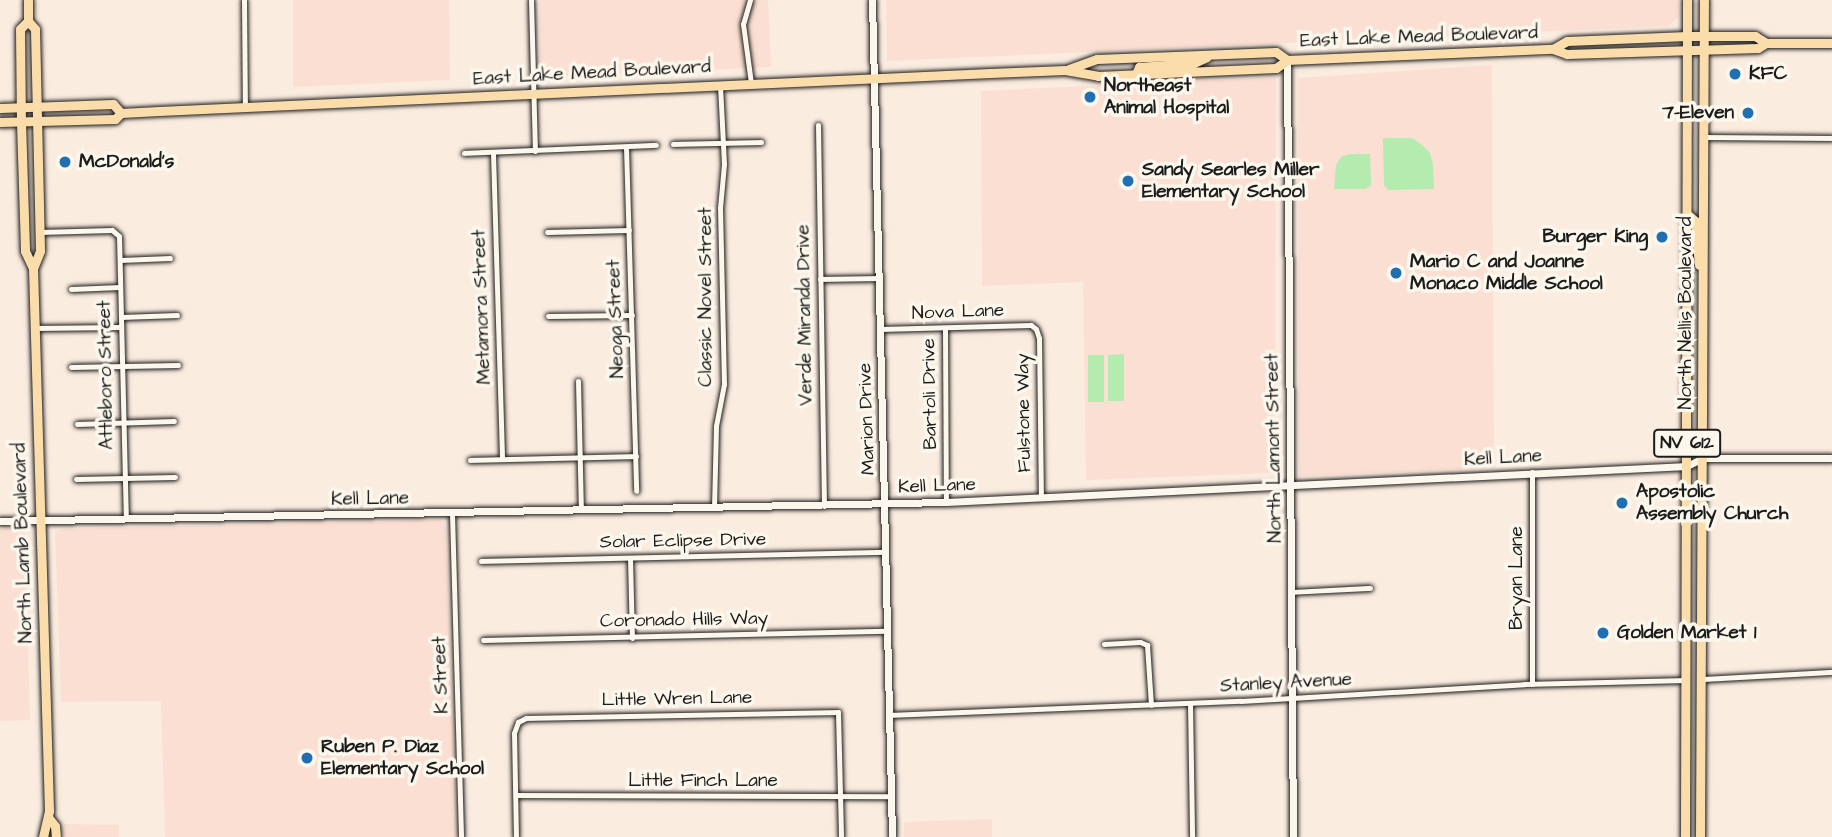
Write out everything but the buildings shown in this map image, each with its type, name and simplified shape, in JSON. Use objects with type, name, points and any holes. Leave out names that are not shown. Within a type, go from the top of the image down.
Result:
[{"type":"main road","name":"North Lamb Boulevard","points":[[28,0],[28,21],[35,29],[40,251],[33,268],[48,817],[43,826],[43,837]]},
{"type":"main road","name":"North Nellis Boulevard","points":[[1685,837],[1687,0]]},
{"type":"main road","name":"North Nellis Boulevard","points":[[1700,837],[1704,0]]},
{"type":"main road","name":"North Lamb Boulevard","points":[[28,21],[20,29],[21,122],[25,251],[33,268]]},
{"type":"main road","name":"East Lake Mead Boulevard","points":[[1553,49],[1567,41],[1687,36],[1755,36],[1766,43]]},
{"type":"main road","name":"East Lake Mead Boulevard","points":[[0,122],[115,119],[121,113],[751,83],[1065,70],[1098,76],[1276,68],[1287,60],[1553,49],[1567,54],[1758,48],[1766,43],[1832,43]]},
{"type":"main road","name":"East Lake Mead Boulevard","points":[[1065,70],[1097,59],[1276,52],[1287,60]]},
{"type":"main road","points":[[1136,74],[1139,68],[1194,64],[1212,54]]},
{"type":"main road","name":"East Lake Mead Boulevard","points":[[0,108],[113,104],[121,113]]},
{"type":"main road","points":[[1687,214],[1695,221],[1696,253],[1703,277]]},
{"type":"main road","name":"North Lamb Boulevard","points":[[48,817],[55,826],[56,837]]},
{"type":"street","points":[[244,0],[245,107]]},
{"type":"street","points":[[531,0],[535,150]]},
{"type":"street","points":[[750,0],[743,24],[751,83]]},
{"type":"street","name":"Marion Drive","points":[[872,0],[892,837]]},
{"type":"street","name":"North Lamont Street","points":[[1287,60],[1293,837]]},
{"type":"street","name":"Classic Novel Street","points":[[714,508],[716,426],[724,384],[720,208],[723,143],[720,85]]},
{"type":"street","name":"Verde Miranda Drive","points":[[818,125],[824,506]]},
{"type":"street","points":[[1704,136],[1832,138]]},
{"type":"street","points":[[673,144],[761,142]]},
{"type":"street","points":[[464,153],[656,145]]},
{"type":"street","name":"Neoga Street","points":[[626,147],[636,491]]},
{"type":"street","name":"Metamora Street","points":[[493,153],[502,459]]},
{"type":"street","name":"Attleboro Street","points":[[39,232],[112,230],[119,236],[126,518]]},
{"type":"street","points":[[547,232],[629,230]]},
{"type":"street","points":[[120,260],[170,258]]},
{"type":"street","points":[[820,279],[878,278]]},
{"type":"street","points":[[71,289],[120,287]]},
{"type":"street","points":[[121,317],[177,315]]},
{"type":"street","points":[[548,316],[632,315]]},
{"type":"street","name":"Nova Lane","points":[[880,329],[1031,325],[1036,329]]},
{"type":"street","points":[[34,328],[121,327]]},
{"type":"street","name":"Bartoli Drive","points":[[945,328],[946,502]]},
{"type":"street","name":"Fulstone Way","points":[[1036,329],[1039,338],[1041,497]]},
{"type":"street","points":[[71,368],[178,365]]},
{"type":"street","points":[[578,381],[581,510]]},
{"type":"street","points":[[77,424],[174,421]]},
{"type":"street","points":[[470,460],[636,456]]},
{"type":"street","name":"Kell Lane","points":[[0,521],[946,502],[1687,466],[1703,458],[1832,458]]},
{"type":"street","name":"Bryan Lane","points":[[1532,472],[1532,684]]},
{"type":"street","points":[[76,479],[175,477]]},
{"type":"street","name":"K Street","points":[[452,513],[461,837]]},
{"type":"street","name":"Solar Eclipse Drive","points":[[481,561],[885,552]]},
{"type":"street","points":[[630,558],[632,638]]},
{"type":"street","points":[[1290,592],[1370,588]]},
{"type":"street","name":"Coronado Hills Way","points":[[483,640],[887,631]]},
{"type":"street","points":[[1104,644],[1140,642],[1147,645],[1151,705]]},
{"type":"street","points":[[1701,679],[1832,672]]},
{"type":"street","name":"Stanley Avenue","points":[[888,715],[1151,705],[1532,684],[1686,680]]},
{"type":"street","points":[[1189,703],[1192,837]]},
{"type":"street","name":"Little Wren Lane","points":[[516,795],[514,733],[518,722],[526,718],[838,712],[840,797]]},
{"type":"street","points":[[516,795],[516,837]]},
{"type":"street","name":"Little Finch Lane","points":[[516,795],[891,796]]},
{"type":"street","points":[[840,797],[841,837]]},
{"type":"shaded area","points":[[293,0],[449,0],[450,80],[293,87]]},
{"type":"shaded area","points":[[540,0],[768,0],[771,67],[550,77],[540,65]]},
{"type":"shaded area","points":[[886,0],[1679,0],[1679,17],[1668,26],[887,61]]},
{"type":"shaded area","name":"Mario C and Joanne Monaco Middle School","points":[[1492,65],[1494,468],[1299,476],[1298,78]]},
{"type":"shaded area","points":[[1276,77],[1275,473],[1086,480],[1083,282],[982,286],[981,91]]},
{"type":"shaded area","points":[[437,520],[444,522],[446,529],[457,837],[165,837],[161,701],[61,702],[55,532],[63,529]]},
{"type":"shaded area","points":[[25,528],[30,720],[0,721],[0,529]]},
{"type":"shaded area","points":[[992,819],[992,837],[904,837],[904,822]]},
{"type":"shaded area","points":[[64,824],[119,825],[119,837],[64,837]]},
{"type":"green space","points":[[1383,138],[1412,138],[1430,153],[1434,189],[1388,190],[1384,185]]},
{"type":"green space","points":[[1349,154],[1370,154],[1371,185],[1366,189],[1334,189],[1336,165],[1341,157]]},
{"type":"green space","points":[[1124,354],[1124,401],[1108,401],[1108,355]]},
{"type":"green space","points":[[1088,355],[1104,355],[1104,402],[1088,402]]},
{"type":"place","name":"KFC","points":[[1735,74]]},
{"type":"place","name":"Northeast Animal Hospital","points":[[1090,97]]},
{"type":"place","name":"7-Eleven","points":[[1748,113]]},
{"type":"place","name":"McDonald's","points":[[65,162]]},
{"type":"place","name":"Sandy Searles Miller Elementary School","points":[[1128,181]]},
{"type":"place","name":"Burger King","points":[[1662,237]]},
{"type":"place","name":"Mario C and Joanne Monaco Middle School","points":[[1396,273]]},
{"type":"place","name":"Apostolic Assembly Church","points":[[1622,503]]},
{"type":"place","name":"Golden Market 1","points":[[1603,633]]},
{"type":"place","name":"Ruben P. Diaz Elementary School","points":[[307,758]]}]
